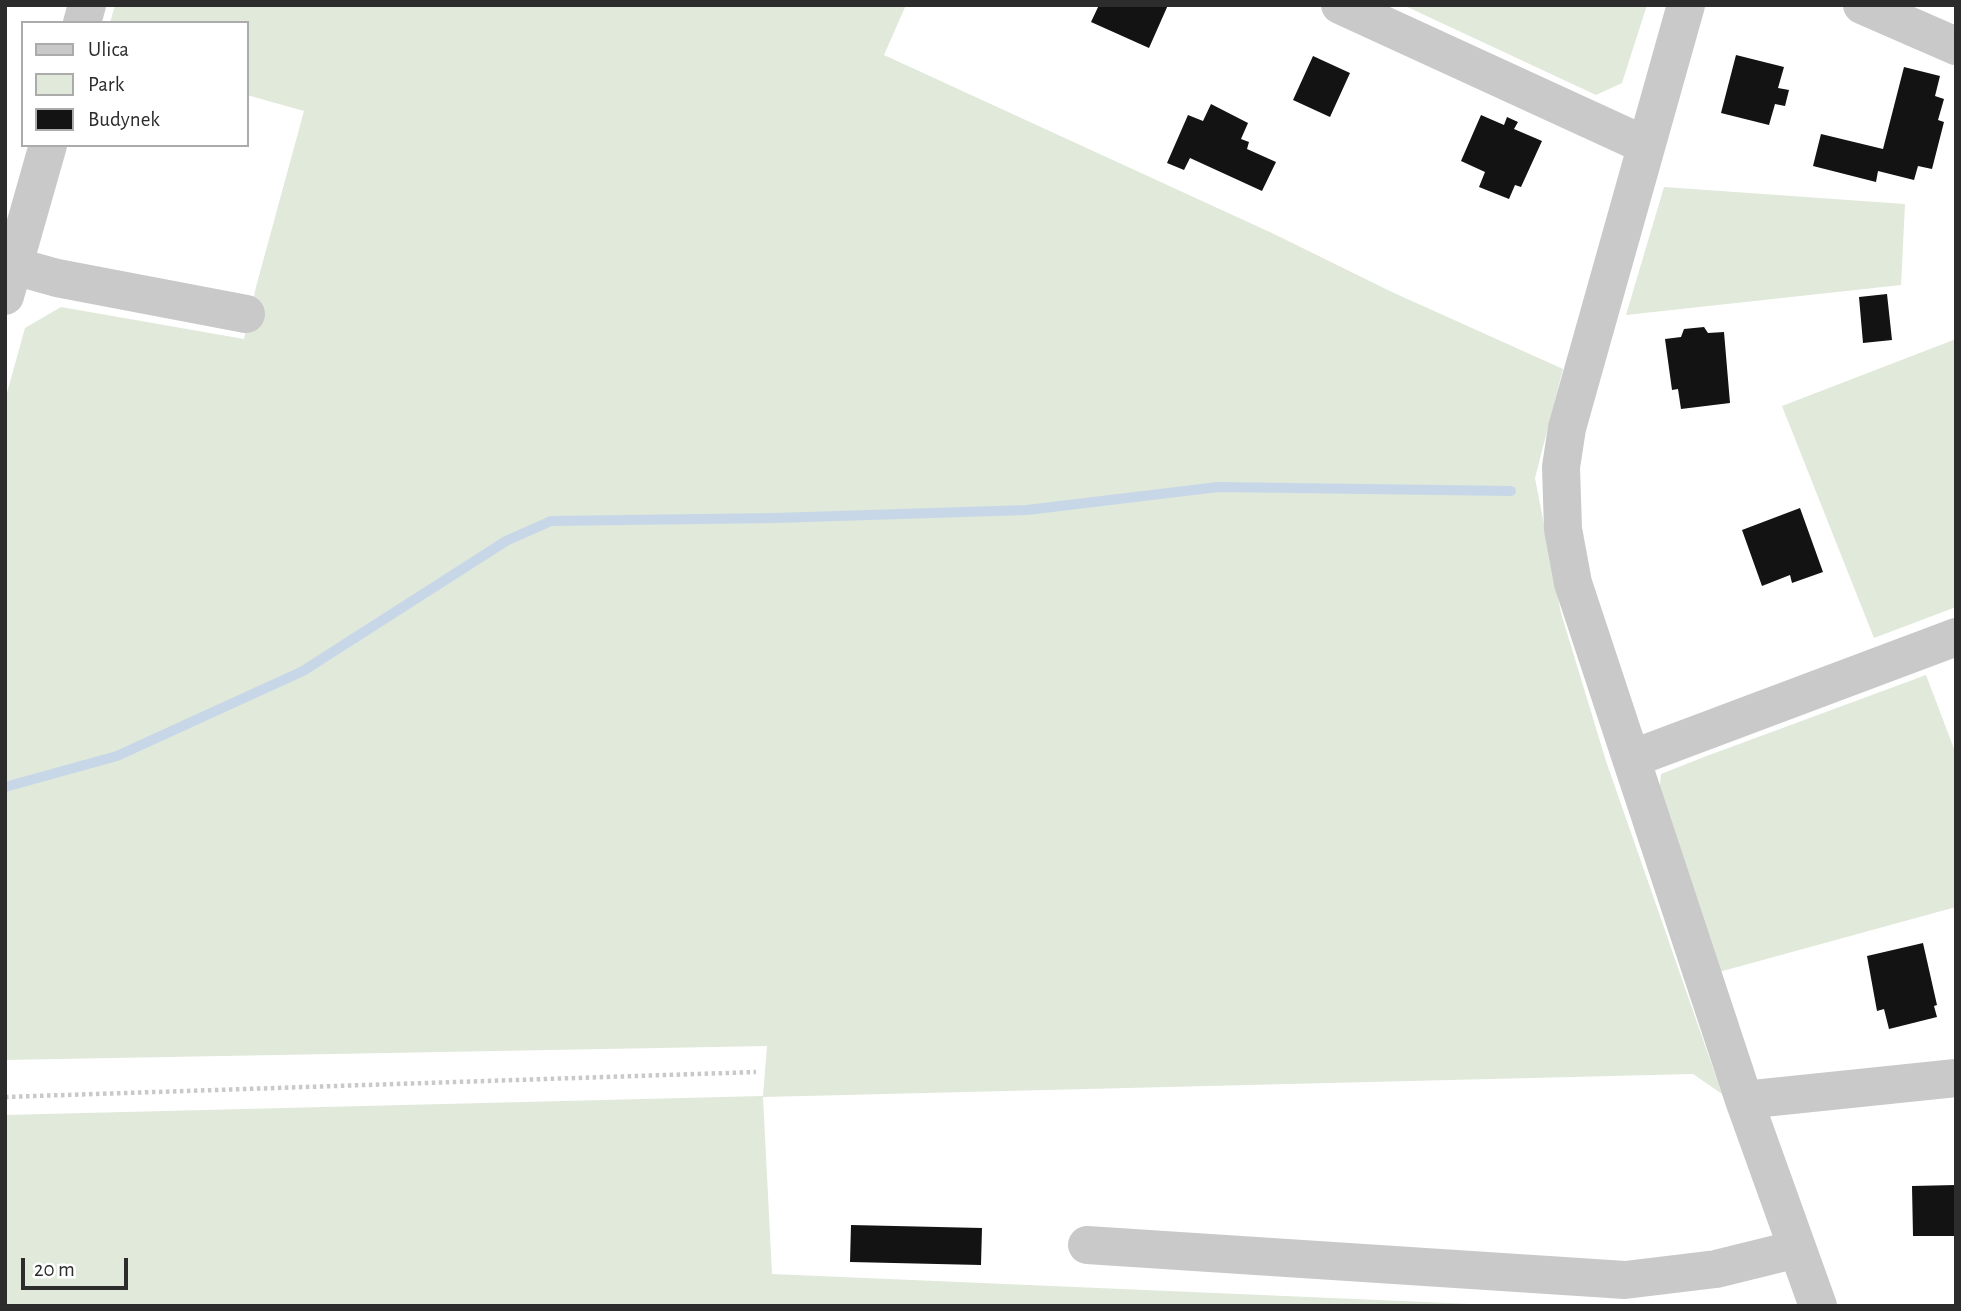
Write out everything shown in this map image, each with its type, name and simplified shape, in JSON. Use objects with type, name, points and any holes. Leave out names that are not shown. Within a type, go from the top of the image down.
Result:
[{"type":"street","points":[[1340,5],[1646,145]]},
{"type":"street","points":[[1686,5],[1567,428],[1561,489],[1565,550],[1573,583],[1744,1100],[1818,1306]]},
{"type":"street","points":[[1862,5],[1956,46]]},
{"type":"street","points":[[47,147],[9,281],[57,278],[246,314]]},
{"type":"street","points":[[1631,759],[1956,637]]},
{"type":"street","points":[[1744,1100],[1956,1079]]},
{"type":"street","points":[[1087,1245],[1625,1280],[1716,1269],[1797,1249]]},
{"type":"path","points":[[5,1097],[755,1072]]},
{"type":"green space","points":[[115,5],[906,5],[884,55],[1563,369],[1535,478],[1561,613],[1606,761],[1722,1094],[1693,1074],[763,1097],[772,1274],[1518,1306],[5,1306],[5,1115],[763,1096],[767,1046],[5,1060],[5,400],[25,328],[61,307],[244,339],[304,111],[248,95],[248,21],[111,21]]},
{"type":"green space","points":[[1403,5],[1647,5],[1622,83],[1596,95]]},
{"type":"green space","points":[[1664,187],[1905,204],[1901,285],[1626,315]]},
{"type":"green space","points":[[1956,339],[1956,607],[1874,638],[1782,406]]},
{"type":"green space","points":[[1926,675],[1956,754],[1956,907],[1719,972],[1659,794],[1661,774]]},
{"type":"building","points":[[1099,5],[1168,5],[1149,48],[1091,22]]},
{"type":"building","points":[[1736,55],[1784,67],[1778,88],[1789,90],[1785,106],[1775,104],[1769,125],[1721,113]]},
{"type":"building","points":[[1313,56],[1350,73],[1330,117],[1293,100]]},
{"type":"building","points":[[1904,67],[1940,76],[1935,96],[1944,99],[1938,120],[1944,122],[1932,169],[1918,166],[1914,180],[1878,171],[1876,182],[1813,166],[1821,134],[1883,149]]},
{"type":"building","points":[[1211,104],[1248,123],[1241,139],[1249,142],[1247,149],[1276,162],[1262,191],[1190,158],[1184,170],[1167,163],[1188,115],[1203,121]]},
{"type":"building","points":[[1481,115],[1504,125],[1507,117],[1518,122],[1514,129],[1542,141],[1521,187],[1515,185],[1509,199],[1479,187],[1485,172],[1461,161]]},
{"type":"building","points":[[1887,294],[1892,340],[1863,343],[1859,297]]},
{"type":"building","points":[[1704,327],[1708,333],[1724,332],[1730,403],[1681,409],[1678,389],[1672,390],[1665,339],[1681,337],[1684,329]]},
{"type":"building","points":[[1800,508],[1823,572],[1792,583],[1790,575],[1762,586],[1742,530]]},
{"type":"building","points":[[1923,943],[1937,1005],[1934,1006],[1937,1017],[1889,1029],[1884,1009],[1877,1011],[1867,956]]},
{"type":"building","points":[[1956,1185],[1956,1236],[1913,1236],[1912,1186]]},
{"type":"building","points":[[851,1225],[982,1228],[981,1265],[850,1262]]},
{"type":"waterway","points":[[5,787],[117,756],[303,671],[506,541],[551,521],[775,518],[1027,510],[1218,487],[1511,491]]}]
